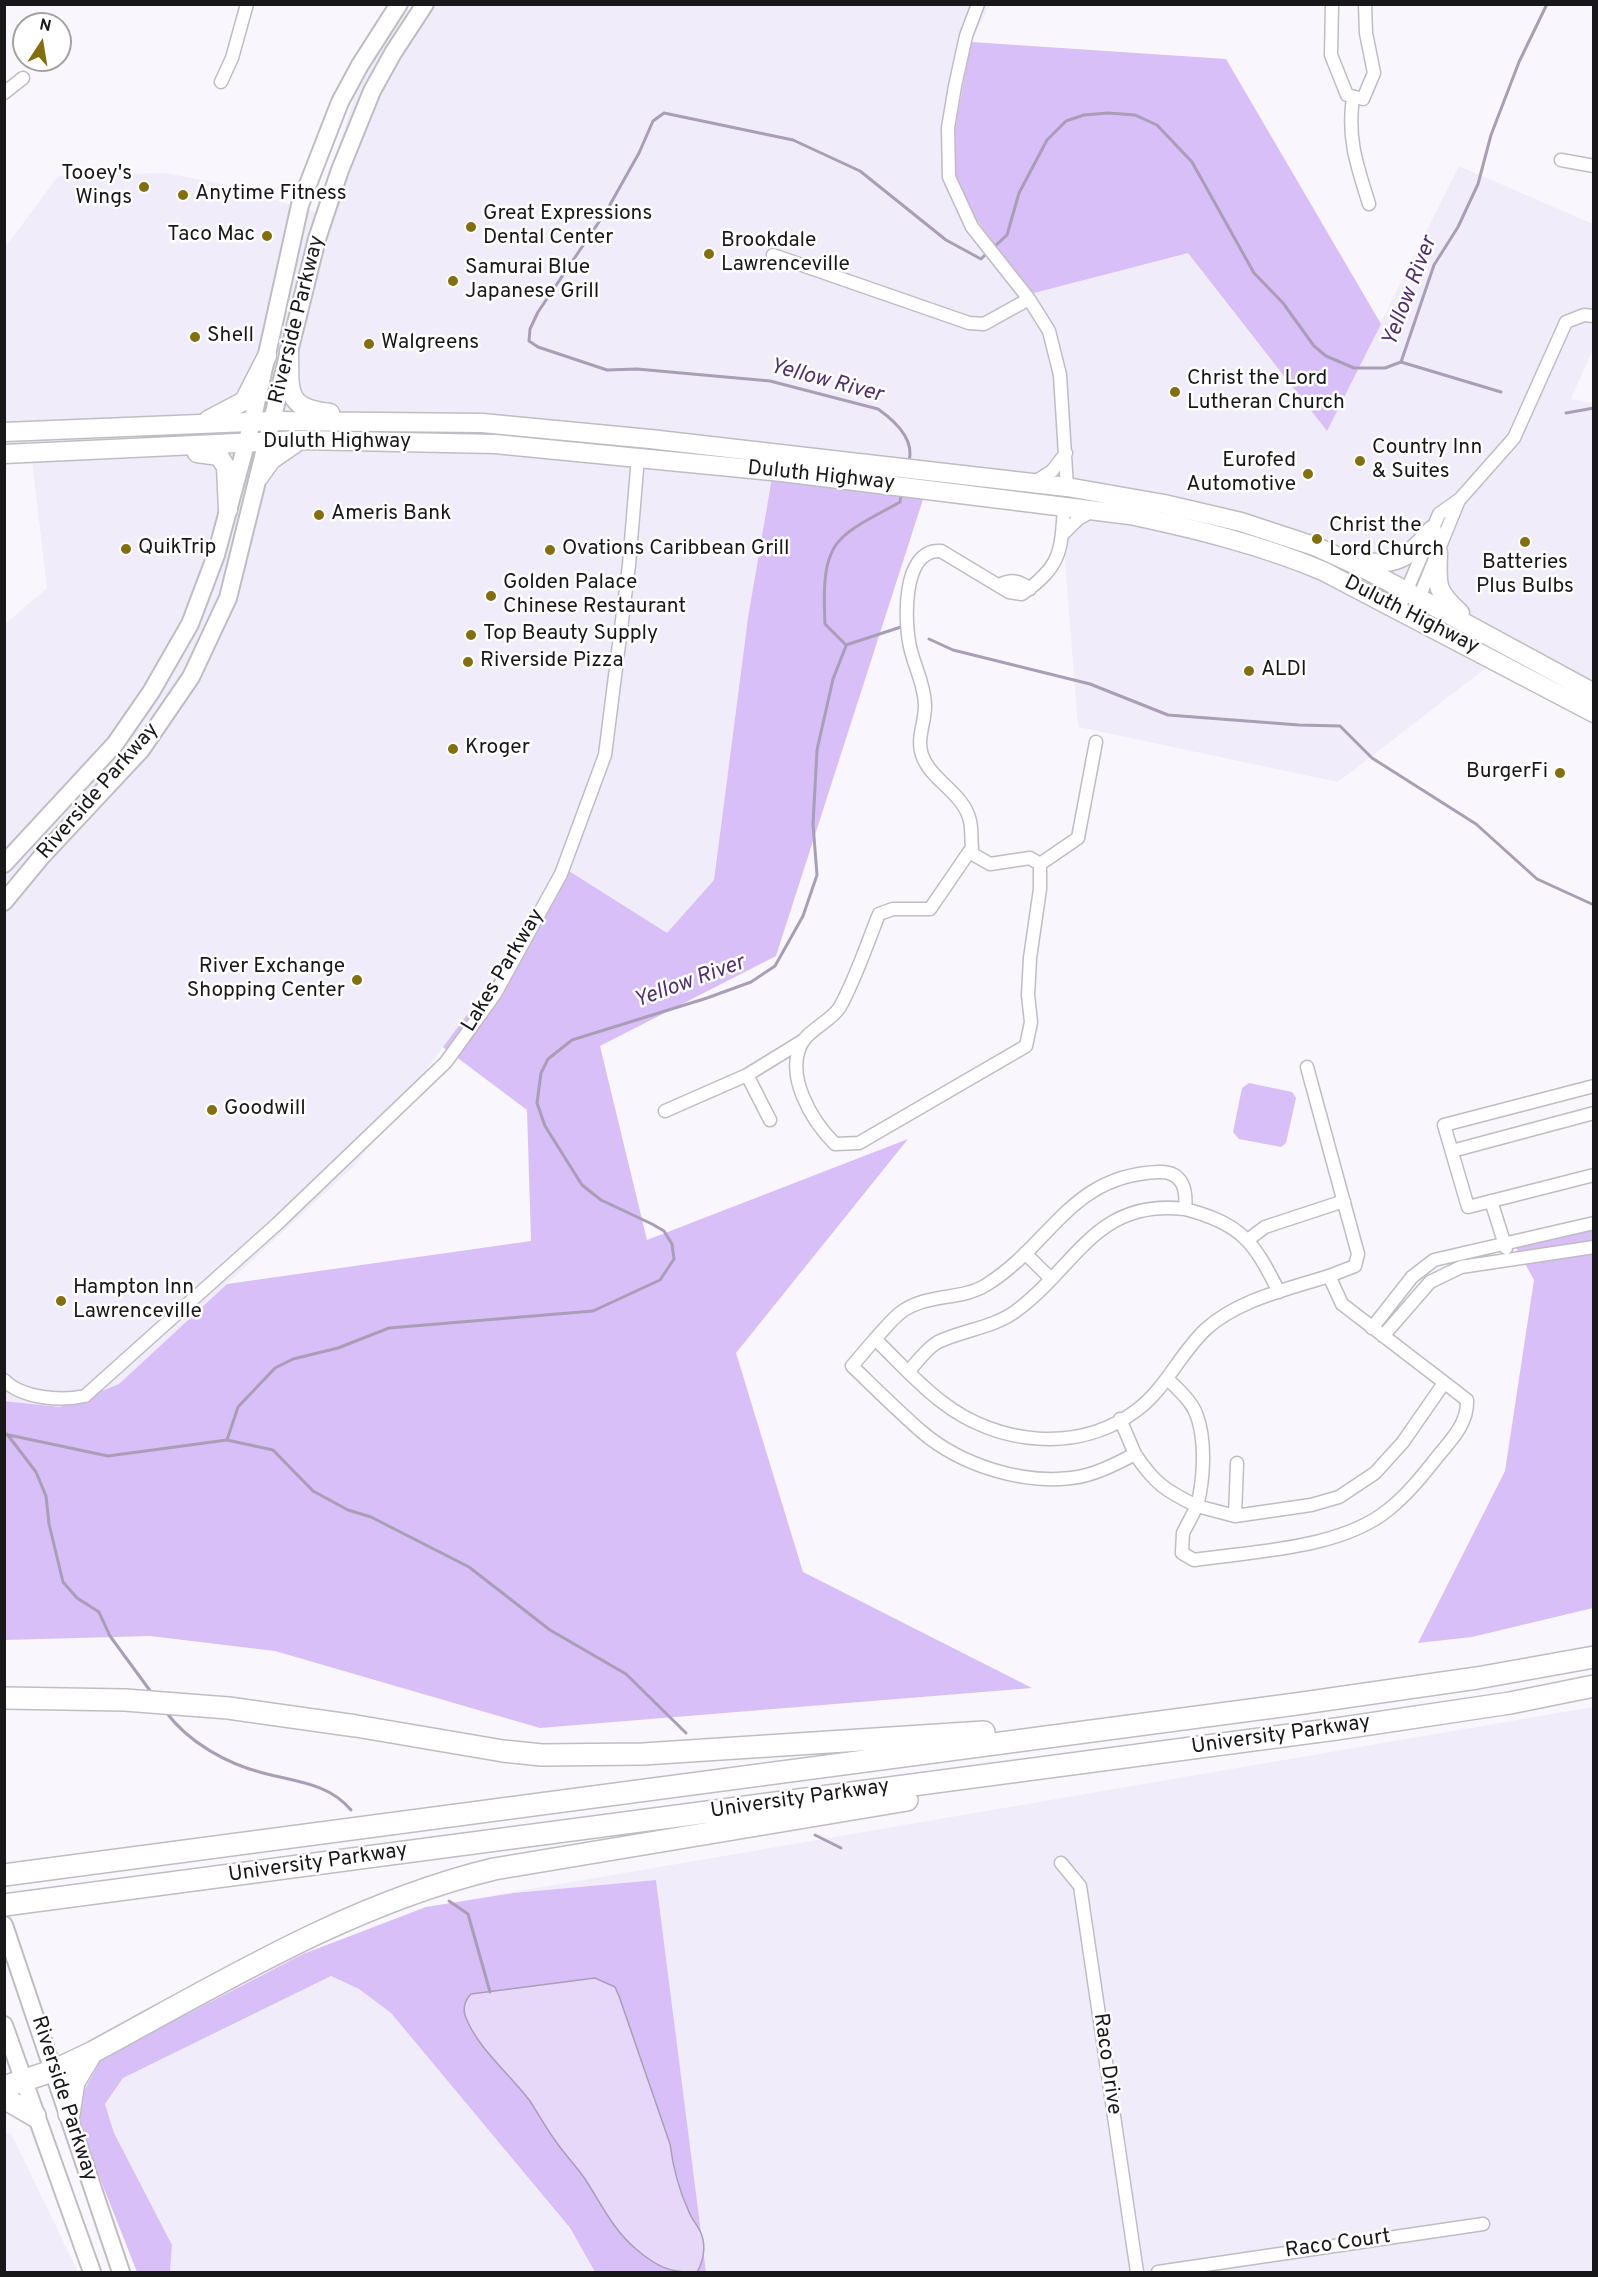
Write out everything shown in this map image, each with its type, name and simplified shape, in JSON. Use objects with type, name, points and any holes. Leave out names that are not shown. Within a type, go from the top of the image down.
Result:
[{"type":"highway","name":"University Parkway","points":[[4,1875],[1416,1687],[1593,1657]]},
{"type":"highway","name":"University Parkway","points":[[4,1905],[1196,1747],[1510,1703],[1593,1686]]},
{"type":"highway","points":[[4,1698],[99,1699],[196,1705],[356,1726],[502,1751],[594,1756],[1036,1728],[1107,1728]]},
{"type":"highway","points":[[14,2084],[55,2070],[91,2053],[328,1927],[440,1883],[494,1869],[874,1805],[1146,1763],[1196,1747]]},
{"type":"highway","points":[[69,2114],[74,2082],[91,2053]]},
{"type":"highway","points":[[4,2098],[35,2116]]},
{"type":"main road","name":"Riverside Parkway","points":[[4,864],[115,744],[151,692],[190,624],[216,555],[252,422],[300,205],[312,170],[355,74],[399,4]]},
{"type":"main road","name":"Riverside Parkway","points":[[4,902],[42,856],[141,750],[191,677],[228,598],[260,477],[317,239],[365,105],[393,53],[425,4]]},
{"type":"main road","points":[[310,266],[305,262],[301,253],[312,202],[312,170]]},
{"type":"main road","points":[[290,351],[290,390],[297,403],[308,410],[401,421]]},
{"type":"main road","points":[[194,425],[224,413],[244,401],[267,357]]},
{"type":"main road","name":"Duluth Highway","points":[[4,432],[273,421],[482,423],[545,429],[887,475],[930,489],[1095,510],[1188,527],[1283,554],[1479,630],[1593,693]]},
{"type":"main road","points":[[260,477],[271,460],[301,440]]},
{"type":"main road","name":"Duluth Highway","points":[[4,454],[301,440],[495,444],[887,475],[933,470],[1067,487],[1164,504],[1241,522],[1317,547],[1347,561],[1409,603],[1593,713]]},
{"type":"main road","points":[[106,449],[112,457],[210,453],[219,456],[226,466],[228,510]]},
{"type":"main road","points":[[961,493],[968,487],[1044,494],[1067,487]]},
{"type":"main road","points":[[1064,507],[1087,496],[1164,504]]},
{"type":"main road","points":[[1347,561],[1377,564],[1396,562],[1413,553],[1432,530]]},
{"type":"main road","points":[[1438,553],[1437,581],[1442,597],[1479,630]]},
{"type":"main road","name":"Riverside Parkway","points":[[4,1925],[55,2070],[121,2272]]},
{"type":"main road","name":"Riverside Parkway","points":[[4,2025],[14,2084],[35,2116],[92,2272]]},
{"type":"street","points":[[221,82],[232,58],[247,4]]},
{"type":"street","points":[[978,4],[966,36],[955,86],[948,128],[949,177],[972,227],[1002,262],[1049,331],[1060,375],[1067,487]]},
{"type":"street","points":[[1332,4],[1331,55],[1347,95],[1363,99],[1374,73],[1366,33],[1365,4]]},
{"type":"street","points":[[4,93],[23,78]]},
{"type":"street","points":[[1353,97],[1350,123],[1352,151],[1369,204]]},
{"type":"street","points":[[1561,160],[1593,166]]},
{"type":"street","points":[[772,255],[969,323],[984,324],[1029,299]]},
{"type":"street","points":[[1409,603],[1439,514],[1460,499],[1514,438],[1566,322],[1584,315],[1593,316]]},
{"type":"street","points":[[1033,483],[1052,471],[1066,453]]},
{"type":"street","name":"Lakes Parkway","points":[[4,1380],[42,1397],[71,1399],[85,1396],[277,1224],[446,1062],[495,994],[561,874],[605,755],[629,565],[639,456]]},
{"type":"street","points":[[1409,603],[1438,553],[1460,499]]},
{"type":"street","points":[[664,1111],[747,1075],[804,1040],[839,1009],[879,914],[893,909],[930,909],[970,850],[970,819],[953,792],[931,770],[921,753],[925,706],[922,680],[911,651],[907,615],[909,586],[913,570],[922,556],[931,550],[941,551],[999,585],[1008,581],[1022,582],[1030,589],[1051,571],[1062,535],[1064,507]]},
{"type":"street","points":[[1062,535],[1078,519],[1095,510]]},
{"type":"street","points":[[1040,864],[1078,838],[1096,742]]},
{"type":"street","points":[[970,850],[990,864],[1030,858],[1040,864]]},
{"type":"street","points":[[804,1040],[797,1065],[798,1083],[822,1131],[836,1144],[859,1143],[1026,1046],[1031,1022],[1028,995],[1030,958],[1040,889],[1040,864]]},
{"type":"street","points":[[875,1339],[942,1402],[975,1424],[1006,1436],[1036,1439],[1070,1438],[1102,1429],[1136,1411],[1161,1388],[1205,1330],[1235,1310],[1355,1266],[1358,1254],[1307,1067]]},
{"type":"street","points":[[747,1075],[770,1120]]},
{"type":"street","points":[[1593,1086],[1444,1125],[1468,1207],[1593,1175]]},
{"type":"street","points":[[1452,1151],[1593,1113]]},
{"type":"street","points":[[1135,1454],[1113,1466],[1073,1478],[1040,1479],[1007,1474],[972,1462],[943,1448],[923,1433],[852,1366],[900,1312],[926,1300],[966,1295],[975,1290],[1011,1267],[1064,1213],[1092,1190],[1126,1175],[1167,1171],[1181,1179],[1187,1192],[1185,1209]]},
{"type":"street","points":[[1249,1239],[1265,1227],[1344,1201]]},
{"type":"street","points":[[1491,1201],[1510,1260]]},
{"type":"street","points":[[909,1371],[936,1343],[1015,1312],[1098,1232],[1121,1216],[1165,1206],[1210,1215],[1249,1239],[1261,1256],[1279,1292]]},
{"type":"street","points":[[1372,1328],[1412,1277],[1434,1260],[1503,1242],[1593,1223]]},
{"type":"street","points":[[1383,1336],[1430,1282],[1461,1267],[1593,1247]]},
{"type":"street","points":[[1025,1253],[1050,1278]]},
{"type":"street","points":[[1168,1379],[1190,1401],[1198,1416],[1203,1463],[1202,1488],[1197,1506],[1184,1533],[1182,1553],[1194,1560],[1310,1543],[1356,1529],[1387,1511],[1415,1485],[1459,1430],[1468,1411],[1467,1400],[1342,1304],[1329,1276]]},
{"type":"street","points":[[1120,1419],[1135,1454],[1151,1478],[1175,1495],[1197,1506],[1235,1516],[1311,1505],[1340,1497],[1375,1473],[1403,1442],[1444,1383]]},
{"type":"street","points":[[1235,1516],[1237,1463]]},
{"type":"street","name":"Raco Drive","points":[[1061,1863],[1080,1886],[1137,2272]]},
{"type":"street","name":"Raco Court","points":[[1158,2272],[1483,2224]]},
{"type":"shaded area","points":[[413,5],[990,5],[971,42],[1188,253],[1327,430],[1459,166],[1593,224],[1593,349],[1571,399],[1593,403],[1593,697],[1508,651],[1338,782],[1078,727],[1060,498],[927,487],[748,618],[714,880],[667,934],[542,915],[355,1165],[119,1384],[60,1407],[5,1401],[5,624],[47,588],[32,461],[5,459],[4,249],[58,176],[166,173],[222,184],[319,213],[368,51]]},
{"type":"shaded area","points":[[971,42],[1226,59],[1381,324],[1327,431],[1188,253],[1030,294],[946,177]]},
{"type":"shaded area","points":[[774,466],[927,487],[776,956],[600,1046],[647,1240],[908,1139],[736,1353],[803,1572],[1032,1688],[540,1728],[275,1651],[150,1636],[5,1640],[4,1401],[60,1407],[119,1384],[227,1284],[531,1241],[527,1110],[443,1047],[542,915],[561,866],[667,933],[714,880],[748,618]]},
{"type":"shaded area","points":[[1249,1083],[1292,1092],[1296,1098],[1286,1143],[1281,1147],[1239,1139],[1233,1132],[1242,1088]]},
{"type":"shaded area","points":[[1593,1218],[1593,1608],[1472,1637],[1418,1643],[1505,1471],[1534,1280],[1512,1240]]},
{"type":"shaded area","points":[[1593,1707],[1593,2272],[706,2272],[656,1880],[513,1893],[426,1907]]},
{"type":"shaded area","points":[[656,1880],[706,2272],[595,2272],[570,2228],[391,2013],[359,1989],[331,1976],[123,2078],[105,2104],[114,2133],[172,2245],[170,2272],[137,2272],[73,2110],[102,2058],[303,1954],[426,1907],[513,1893]]},
{"type":"shaded area","points":[[331,1976],[359,1989],[391,2013],[570,2229],[595,2272],[170,2272],[172,2245],[114,2133],[105,2104],[123,2078]]},
{"type":"shaded area","points":[[595,1978],[615,1987],[619,1996],[670,2144],[682,2195],[702,2236],[703,2255],[697,2272],[664,2268],[628,2242],[614,2225],[582,2175],[553,2138],[530,2101],[479,2041],[465,2015],[465,2005],[471,1994]]},
{"type":"shaded area","points":[[4,2133],[11,2133],[78,2272],[5,2272]]},
{"type":"waterway","name":"Yellow River","points":[[993,248],[1007,235],[1019,193],[1047,140],[1066,121],[1084,115],[1108,113],[1135,115],[1157,125],[1192,162],[1254,273],[1283,303],[1314,346],[1326,356],[1354,368],[1385,368],[1401,362],[1434,265],[1458,227],[1478,184],[1491,135],[1519,62],[1547,4]]},
{"type":"waterway","name":"Yellow River","points":[[909,461],[909,445],[902,431],[878,409],[770,381],[637,369],[607,370],[538,347],[529,341],[530,329],[538,312],[607,210],[639,153],[653,121],[664,113],[793,140],[860,171],[946,240],[981,259],[988,252]]},
{"type":"waterway","points":[[1401,362],[1501,392]]},
{"type":"waterway","points":[[1566,413],[1594,408]]},
{"type":"waterway","name":"Yellow River","points":[[846,645],[825,624],[825,579],[830,557],[841,539],[861,524],[900,502],[901,494]]},
{"type":"waterway","points":[[846,645],[904,626]]},
{"type":"waterway","points":[[929,639],[953,650],[1090,684],[1168,715],[1340,726],[1372,758],[1476,824],[1537,879],[1594,905]]},
{"type":"waterway","name":"Yellow River","points":[[227,1440],[238,1407],[275,1368],[293,1359],[338,1348],[389,1328],[593,1311],[660,1280],[674,1259],[672,1244],[664,1231],[601,1200],[582,1185],[545,1126],[537,1103],[541,1073],[548,1059],[572,1040],[751,982],[775,966],[803,916],[817,875],[813,824],[817,750],[833,679],[846,646]]},
{"type":"waterway","points":[[4,1434],[108,1456],[227,1440],[273,1450],[313,1491],[348,1510],[371,1517],[469,1567],[550,1630],[626,1674],[686,1733]]},
{"type":"waterway","points":[[7,1434],[36,1472],[46,1496],[49,1524],[63,1582],[77,1598],[99,1612],[110,1636],[151,1692]]},
{"type":"waterway","points":[[166,1712],[185,1733],[222,1758],[249,1769],[322,1789],[342,1801],[351,1810]]},
{"type":"waterway","points":[[815,1835],[841,1848]]},
{"type":"waterway","points":[[449,1901],[468,1914],[490,1992]]},
{"type":"place","name":"Tooey's Wings","points":[[144,187]]},
{"type":"place","name":"Anytime Fitness","points":[[183,195]]},
{"type":"place","name":"Great Expressions Dental Center","points":[[471,227]]},
{"type":"place","name":"Taco Mac","points":[[267,236]]},
{"type":"place","name":"Brookdale Lawrenceville","points":[[709,254]]},
{"type":"place","name":"Samurai Blue Japanese Grill","points":[[453,281]]},
{"type":"place","name":"Shell","points":[[195,337]]},
{"type":"place","name":"Walgreens","points":[[369,344]]},
{"type":"place","name":"Christ the Lord Lutheran Church","points":[[1175,392]]},
{"type":"place","name":"Country Inn & Suites","points":[[1360,461]]},
{"type":"place","name":"Eurofed Automotive","points":[[1308,474]]},
{"type":"place","name":"Ameris Bank","points":[[319,515]]},
{"type":"place","name":"Christ the Lord Church","points":[[1317,539]]},
{"type":"place","name":"Batteries Plus Bulbs","points":[[1525,542]]},
{"type":"place","name":"QuikTrip","points":[[126,549]]},
{"type":"place","name":"Ovations Caribbean Grill","points":[[550,550]]},
{"type":"place","name":"Golden Palace Chinese Restaurant","points":[[491,596]]},
{"type":"place","name":"Top Beauty Supply","points":[[471,635]]},
{"type":"place","name":"Riverside Pizza","points":[[468,662]]},
{"type":"place","name":"ALDI","points":[[1249,671]]},
{"type":"place","name":"Kroger","points":[[453,749]]},
{"type":"place","name":"BurgerFi","points":[[1560,773]]},
{"type":"place","name":"River Exchange Shopping Center","points":[[357,980]]},
{"type":"place","name":"Goodwill","points":[[212,1110]]},
{"type":"place","name":"Hampton Inn Lawrenceville","points":[[61,1301]]}]
